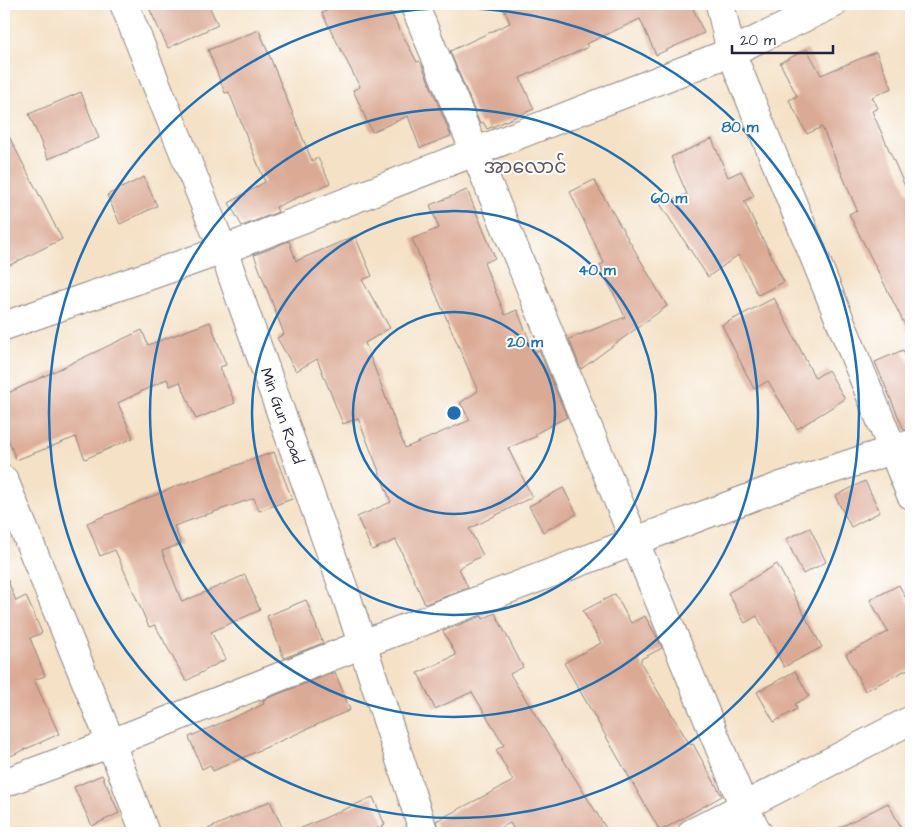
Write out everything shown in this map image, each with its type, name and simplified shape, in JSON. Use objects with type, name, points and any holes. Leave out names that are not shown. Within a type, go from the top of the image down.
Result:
[{"type":"street","name":"Min Gun Road","points":[[124,4],[223,250],[363,644],[424,833]]},
{"type":"street","points":[[414,4],[634,543],[744,807],[758,833]]},
{"type":"street","points":[[720,4],[731,52],[902,448],[911,495]]},
{"type":"street","points":[[4,326],[223,250],[475,150],[731,52],[833,4]]},
{"type":"street","points":[[4,783],[363,644],[781,486],[902,448]]},
{"type":"street","points":[[4,480],[111,743],[144,833]]},
{"type":"street","points":[[692,833],[911,720]]},
{"type":"building","points":[[147,4],[208,4],[218,25],[168,48]]},
{"type":"building","points":[[340,4],[386,4],[417,62],[419,61],[422,65],[451,136],[420,148],[408,116],[372,132],[353,90],[360,87],[322,13]]},
{"type":"building","points":[[502,4],[691,4],[704,33],[656,55],[640,19],[586,44],[588,47],[520,78],[534,109],[487,129],[483,122],[480,124],[450,51],[510,23]]},
{"type":"building","points":[[259,30],[312,161],[318,158],[330,183],[276,207],[278,212],[242,226],[229,203],[265,182],[229,92],[225,93],[208,50]]},
{"type":"building","points":[[807,49],[821,75],[876,52],[892,88],[872,97],[878,108],[872,111],[911,200],[911,337],[849,214],[857,210],[822,127],[807,134],[789,100],[797,96],[780,63]]},
{"type":"building","points":[[81,92],[99,138],[48,159],[29,114]]},
{"type":"building","points":[[4,127],[62,239],[4,268]]},
{"type":"building","points":[[712,139],[728,177],[741,171],[754,196],[744,201],[784,282],[758,295],[738,255],[708,277],[660,204],[687,194],[671,157]]},
{"type":"building","points":[[144,177],[157,206],[120,224],[107,195]]},
{"type":"building","points":[[594,180],[667,306],[581,369],[569,339],[625,317],[600,265],[604,263],[570,192]]},
{"type":"building","points":[[467,190],[495,258],[484,263],[505,315],[517,310],[534,352],[539,350],[567,417],[535,434],[537,436],[508,448],[532,497],[469,529],[483,555],[459,568],[468,588],[425,604],[396,540],[372,550],[357,517],[391,502],[358,418],[343,424],[317,359],[296,371],[277,338],[284,334],[254,255],[289,241],[296,261],[355,236],[372,276],[362,280],[390,328],[365,343],[405,448],[470,420],[460,403],[478,391],[412,239],[439,228],[430,205]]},
{"type":"building","points":[[774,298],[815,378],[828,370],[845,399],[797,429],[768,381],[754,389],[722,325]]},
{"type":"building","points":[[210,322],[226,365],[220,367],[235,403],[196,419],[180,382],[170,386],[167,379],[118,403],[133,438],[85,459],[76,437],[16,460],[4,428],[4,395],[142,330],[148,345]]},
{"type":"building","points":[[903,350],[911,368],[911,429],[904,430],[875,362]]},
{"type":"building","points":[[274,452],[292,499],[259,511],[254,498],[174,526],[181,544],[162,551],[182,602],[245,575],[260,610],[211,632],[226,659],[186,681],[155,625],[149,627],[115,550],[100,556],[87,523],[177,486]]},
{"type":"building","points":[[865,481],[880,512],[851,527],[835,496]]},
{"type":"building","points":[[563,488],[577,514],[543,532],[529,506]]},
{"type":"building","points":[[810,528],[826,562],[803,574],[786,539]]},
{"type":"building","points":[[777,564],[822,647],[784,667],[757,616],[745,623],[728,593]]},
{"type":"building","points":[[4,576],[6,576],[16,601],[26,596],[42,633],[30,638],[45,676],[34,680],[59,734],[4,759]]},
{"type":"building","points":[[899,585],[911,608],[911,675],[908,669],[865,691],[846,654],[888,632],[870,600]]},
{"type":"building","points":[[615,594],[631,623],[645,616],[659,641],[662,648],[641,659],[641,663],[690,745],[693,744],[722,796],[660,831],[564,663],[601,643],[583,611]]},
{"type":"building","points":[[306,600],[323,643],[284,658],[267,616]]},
{"type":"building","points":[[495,613],[523,667],[510,674],[609,833],[516,833],[510,823],[490,833],[439,833],[436,821],[513,781],[496,750],[504,745],[472,692],[435,709],[418,673],[456,655],[443,631],[482,616],[483,619]]},
{"type":"building","points":[[795,671],[809,696],[795,704],[797,709],[774,722],[757,692]]},
{"type":"building","points":[[335,672],[350,710],[213,771],[210,765],[202,769],[189,737],[264,704],[263,700]]},
{"type":"building","points":[[102,775],[119,813],[92,826],[74,787]]},
{"type":"building","points":[[373,797],[385,825],[367,833],[290,833]]},
{"type":"building","points":[[270,801],[285,833],[199,833]]},
{"type":"building","points":[[888,803],[904,833],[829,833]]},
{"type":"district","name":"အာလောင်","points":[[525,167]]}]
